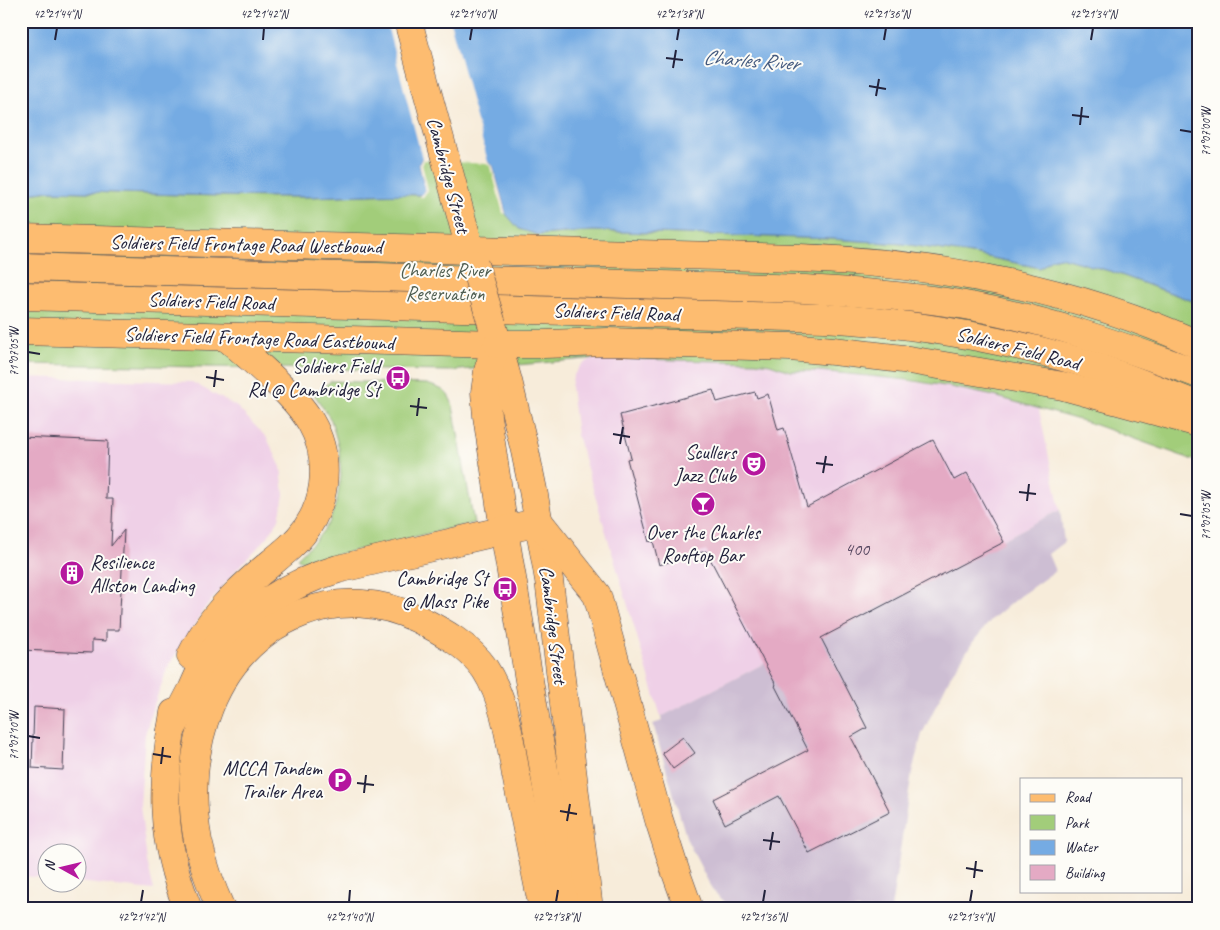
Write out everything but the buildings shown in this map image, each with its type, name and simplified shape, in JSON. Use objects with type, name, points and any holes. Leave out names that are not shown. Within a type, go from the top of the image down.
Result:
[{"type":"main road","name":"Cambridge Street","points":[[410,28],[459,211],[508,381],[523,443],[549,580],[589,909]]},
{"type":"main road","name":"Soldiers Field Frontage Road Westbound","points":[[21,238],[472,257],[816,258],[864,261],[914,267],[1037,289],[1098,306],[1199,345]]},
{"type":"main road","name":"Soldiers Field Road","points":[[21,267],[805,289],[886,294],[966,305],[1045,323],[1114,344],[1199,374]]},
{"type":"main road","name":"Soldiers Field Road","points":[[21,296],[864,320],[944,330],[1044,352],[1107,371],[1199,406]]},
{"type":"main road","name":"Soldiers Field Frontage Road Eastbound","points":[[21,331],[226,337],[495,334],[544,344],[608,342],[834,350],[1063,386],[1199,423]]},
{"type":"main road","name":"Cambridge Street","points":[[495,334],[493,355],[488,371],[485,392],[487,416],[504,530],[546,778],[564,909]]},
{"type":"main road","points":[[188,909],[172,860],[165,813],[165,771],[180,684],[200,640],[214,619],[237,593],[300,536],[314,515],[319,503],[324,470],[322,452],[311,420],[287,391],[226,337]]},
{"type":"main road","points":[[171,731],[203,667],[221,641],[243,620],[282,592],[305,580],[338,568],[539,522],[597,595],[655,806],[688,904]]},
{"type":"main road","points":[[221,909],[204,865],[194,813],[197,752],[209,708],[218,688],[234,663],[245,650],[264,634],[287,619],[304,612],[346,603],[381,606],[416,618],[436,628],[460,644],[476,658],[485,670],[498,695],[508,733],[543,909]]},
{"type":"shaded area","points":[[597,358],[756,362],[770,364],[790,371],[819,371],[870,376],[951,387],[1038,405],[1060,510],[661,717],[577,435],[571,387],[573,376],[581,365]]},
{"type":"shaded area","points":[[21,377],[192,382],[237,407],[267,438],[281,467],[284,495],[279,519],[267,538],[236,570],[202,612],[168,667],[151,713],[145,735],[140,806],[147,861],[154,890],[88,883],[88,842],[38,842],[38,877],[21,876]]},
{"type":"shaded area","points":[[1060,510],[1064,542],[1048,554],[1055,571],[1017,598],[991,620],[973,642],[951,675],[922,734],[912,772],[891,909],[733,909],[713,891],[687,840],[653,724],[662,721],[661,717]]},
{"type":"green space","name":"Charles River Reservation","points":[[422,158],[488,162],[538,235],[593,231],[832,239],[903,244],[978,255],[1040,268],[1051,259],[1060,257],[1113,272],[1190,300],[1199,304],[1199,462],[1090,423],[994,396],[908,380],[819,371],[790,371],[770,364],[756,362],[597,358],[449,371],[21,364],[21,195],[50,191],[265,197],[421,195],[419,164]]},
{"type":"green space","points":[[331,381],[427,384],[447,393],[453,406],[474,523],[309,561],[302,561],[297,558],[316,540],[329,523],[337,500],[341,476],[339,448],[331,420],[314,394]]},
{"type":"water","name":"Charles River","points":[[21,21],[1199,21],[1199,304],[1113,272],[1060,257],[1051,259],[1040,268],[978,255],[903,244],[832,239],[593,231],[538,235],[519,229],[506,214],[493,166],[488,162],[422,158],[419,164],[425,189],[422,195],[265,197],[50,191],[21,195]]},
{"type":"pier","points":[[386,21],[450,21],[488,162],[493,166],[506,214],[503,213],[491,167],[487,164],[423,160],[422,164],[428,190],[423,197],[420,197],[425,189],[419,164],[422,158]]},
{"type":"place","name":"Soldiers Field Rd @ Cambridge St","points":[[398,378]]},
{"type":"place","name":"Scullers Jazz Club","points":[[754,464]]},
{"type":"place","name":"Over the Charles Rooftop Bar","points":[[703,504]]},
{"type":"place","name":"Resilience Allston Landing","points":[[72,573]]},
{"type":"place","name":"Cambridge St @ Mass Pike","points":[[505,589]]},
{"type":"place","name":"MCCA Tandem Trailer Area","points":[[340,780]]}]
